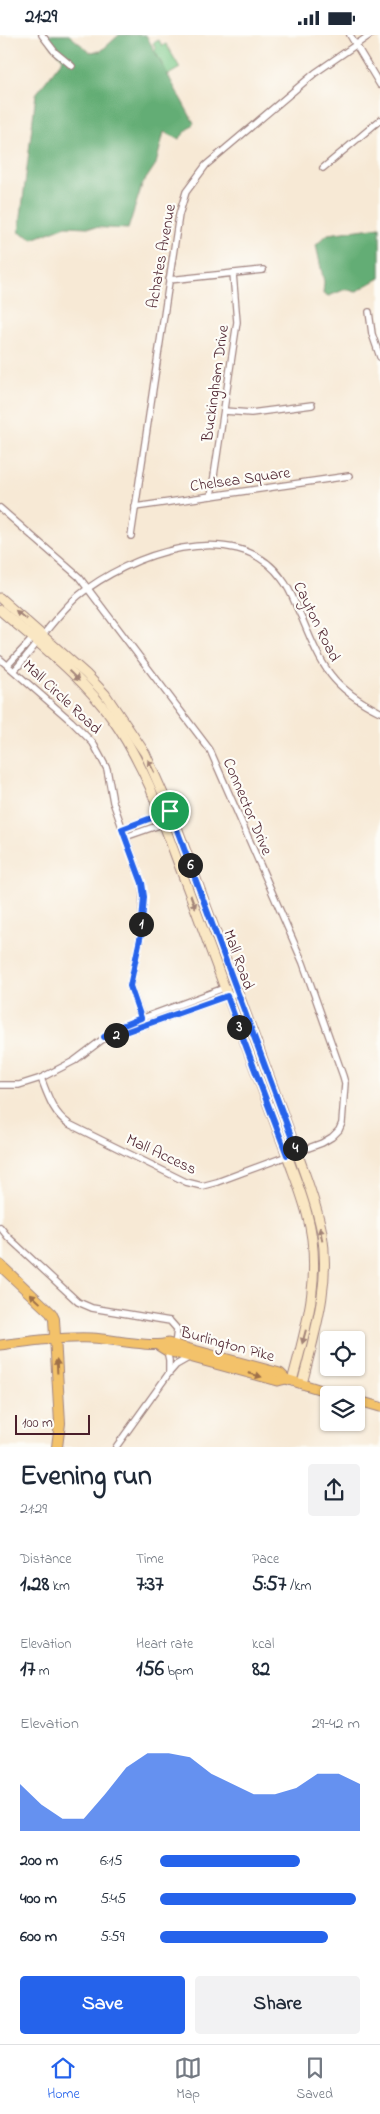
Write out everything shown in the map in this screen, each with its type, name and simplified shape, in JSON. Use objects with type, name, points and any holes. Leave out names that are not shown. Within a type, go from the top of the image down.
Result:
[{"type":"highway","points":[[0,1265],[52,1313],[56,1324],[60,1423],[57,1447]]},
{"type":"main road","name":"Mall Road","points":[[0,597],[86,674],[115,707],[145,753],[172,816],[307,1215],[314,1267],[311,1304],[289,1380]]},
{"type":"main road","name":"Mall Road","points":[[0,610],[75,677],[112,718],[137,759],[297,1152],[316,1208],[324,1254],[322,1300],[302,1384]]},
{"type":"main road","name":"Burlington Pike","points":[[0,1345],[56,1339],[109,1339],[159,1346],[167,1351],[278,1381],[289,1380]]},
{"type":"main road","name":"Burlington Pike","points":[[159,1346],[168,1343],[280,1373],[289,1380],[320,1390]]},
{"type":"main road","points":[[365,1403],[380,1407]]},
{"type":"street","points":[[42,35],[55,52],[72,66]]},
{"type":"street","points":[[350,35],[380,85]]},
{"type":"street","name":"Achates Avenue","points":[[131,535],[182,202],[198,173],[217,155],[315,73],[357,46],[370,35]]},
{"type":"street","points":[[323,168],[380,120]]},
{"type":"street","points":[[169,280],[263,270]]},
{"type":"street","name":"Buckingham Drive","points":[[211,496],[237,322],[233,273]]},
{"type":"street","points":[[369,312],[372,334],[380,357]]},
{"type":"street","points":[[224,411],[251,413],[312,405]]},
{"type":"street","name":"Chelsea Square","points":[[135,507],[349,476]]},
{"type":"street","name":"Connector Drive","points":[[0,509],[76,573],[210,751],[306,971],[345,1083],[342,1123],[339,1131],[322,1143],[297,1152]]},
{"type":"street","name":"Cayton Road","points":[[42,633],[67,606],[88,588],[123,567],[160,554],[209,546],[227,546],[245,550],[270,565],[283,580],[318,656],[329,675],[353,697],[380,712]]},
{"type":"street","points":[[8,665],[42,633]]},
{"type":"street","points":[[15,670],[35,640]]},
{"type":"street","name":"Mall Circle Road","points":[[0,659],[15,670],[93,743],[107,769],[113,802],[139,871],[144,897],[141,934],[130,986],[144,1025]]},
{"type":"street","points":[[122,829],[172,816]]},
{"type":"street","points":[[125,837],[172,816]]},
{"type":"street","points":[[0,1085],[19,1085],[41,1078],[74,1061],[119,1027],[141,1018],[230,990]]},
{"type":"street","points":[[104,1037],[144,1025],[230,990]]},
{"type":"street","name":"Mall Access","points":[[41,1078],[52,1106],[63,1120],[194,1185],[217,1182],[297,1152]]},
{"type":"street","points":[[0,1227],[8,1237],[78,1302],[92,1308],[170,1321],[177,1329],[175,1345]]},
{"type":"street","points":[[167,1351],[169,1373]]},
{"type":"street","points":[[116,1447],[169,1373],[176,1365],[190,1357]]},
{"type":"green space","points":[[42,35],[69,35],[90,52],[101,51],[119,35],[146,35],[194,123],[179,139],[164,132],[156,164],[142,185],[128,229],[66,226],[33,239],[19,232],[36,94],[63,59]]},
{"type":"green space","points":[[159,40],[162,46],[166,44],[180,68],[168,75],[154,50],[156,49],[153,43]]},
{"type":"green space","points":[[380,227],[380,278],[355,292],[346,289],[329,296],[323,294],[324,282],[316,245],[328,234]]},
{"type":"route","points":[[170,811],[233,985],[297,1152],[287,1155],[227,996],[119,1034],[104,1037],[119,1027],[141,1018],[130,986],[141,934],[144,897],[139,871],[122,829],[170,811]]}]
